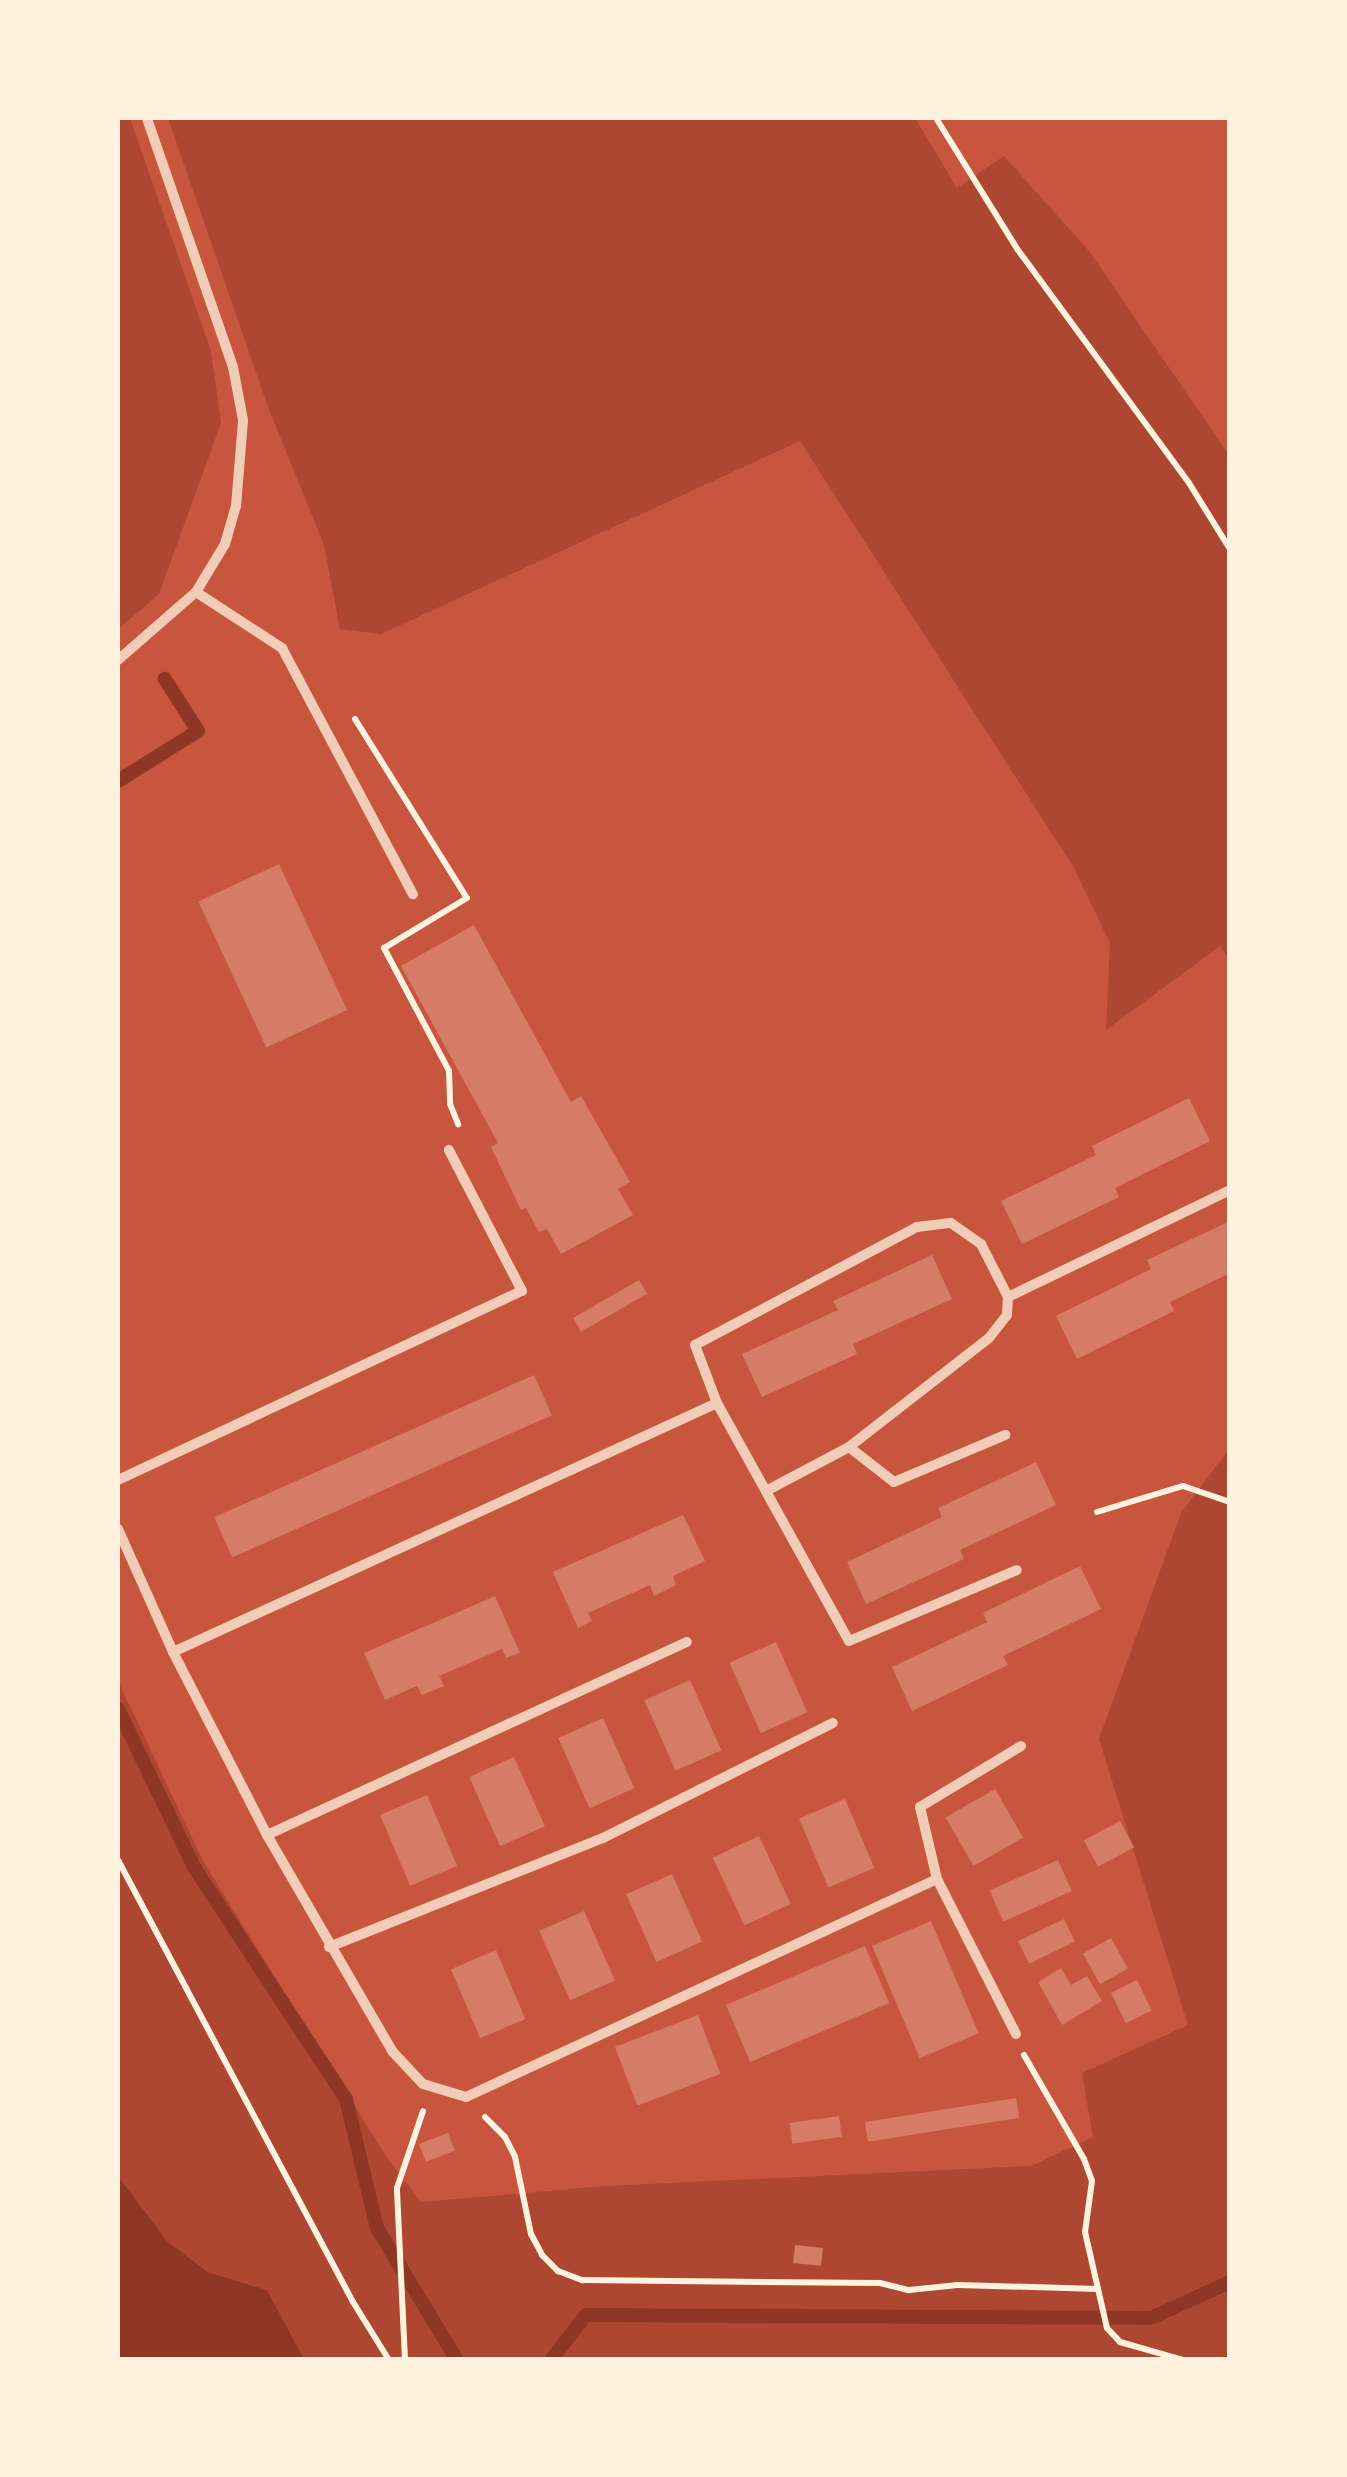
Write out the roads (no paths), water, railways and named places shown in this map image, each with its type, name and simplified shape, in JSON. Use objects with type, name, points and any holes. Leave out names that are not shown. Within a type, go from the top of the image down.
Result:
[{"type":"street","points":[[118,660],[196,592],[225,544],[236,506],[244,420],[234,366],[146,118]]},
{"type":"street","points":[[196,592],[282,648],[413,894]]},
{"type":"street","points":[[118,1480],[522,1291],[450,1150]]},
{"type":"street","points":[[1008,1297],[1230,1190]]},
{"type":"street","points":[[766,1491],[849,1447],[989,1338],[1007,1315],[1008,1297],[981,1244],[951,1223],[916,1228],[695,1345],[717,1403],[849,1641],[1017,1570]]},
{"type":"street","points":[[172,1652],[717,1403]]},
{"type":"street","points":[[849,1447],[894,1482],[1005,1435]]},
{"type":"street","points":[[118,1529],[172,1652],[266,1834],[392,2051],[423,2084],[466,2097],[936,1879]]},
{"type":"street","points":[[266,1834],[687,1642]]},
{"type":"street","points":[[329,1947],[603,1838],[833,1722]]},
{"type":"street","points":[[1016,2034],[936,1879],[920,1806],[1020,1746]]},
{"type":"waterway","points":[[118,781],[198,731],[165,679]]},
{"type":"waterway","points":[[118,1709],[194,1867],[346,2099],[377,2228],[457,2360]]},
{"type":"waterway","points":[[551,2360],[586,2315],[1151,2318],[1230,2282]]}]
